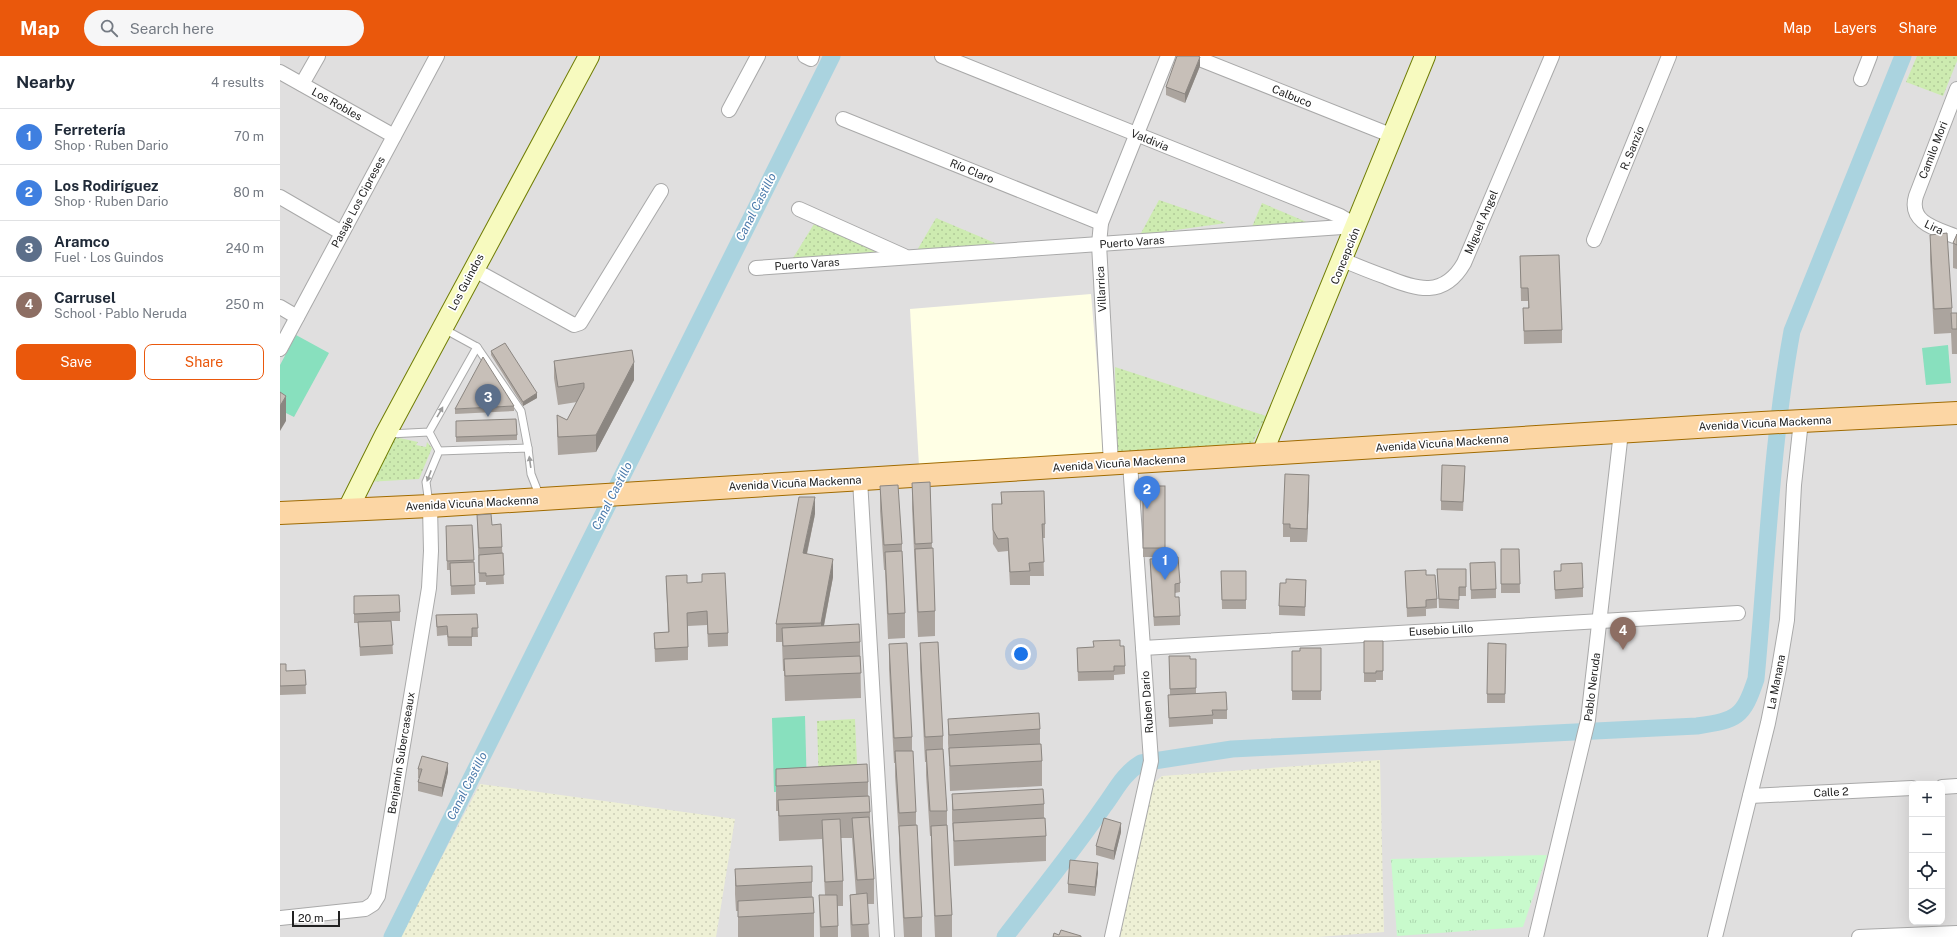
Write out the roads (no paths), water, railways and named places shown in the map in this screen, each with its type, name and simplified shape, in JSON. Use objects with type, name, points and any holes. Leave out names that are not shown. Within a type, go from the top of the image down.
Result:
[{"type":"main road","name":"Avenida Vicuña Mackenna","points":[[280,513],[430,506],[1762,423],[1957,413]]},
{"type":"street","points":[[302,84],[318,56]]},
{"type":"street","name":"Pasaje Los Cipreses","points":[[280,349],[437,56]]},
{"type":"street","name":"Los Guindos","points":[[348,509],[385,435],[473,268],[589,56]]},
{"type":"street","points":[[729,110],[758,56]]},
{"type":"street","name":"Valdivia","points":[[942,56],[1340,216],[1357,226]]},
{"type":"street","name":"Villarrica","points":[[1121,463],[1099,244],[1101,222],[1168,56]]},
{"type":"street","name":"Calbuco","points":[[1192,56],[1393,136]]},
{"type":"street","name":"Concepción","points":[[1262,454],[1357,226],[1425,56]]},
{"type":"street","name":"Miguel Angel","points":[[1343,260],[1413,288],[1430,289],[1446,283],[1453,277],[1464,263],[1552,56]]},
{"type":"street","points":[[1861,79],[1870,56]]},
{"type":"street","name":"R. Sanzio","points":[[1594,240],[1666,57]]},
{"type":"street","name":"Los Robles","points":[[280,72],[394,136]]},
{"type":"street","name":"Camilo Mori","points":[[1915,212],[1914,201],[1957,89]]},
{"type":"street","name":"Río Claro","points":[[843,119],[1101,222]]},
{"type":"street","points":[[473,268],[574,325],[580,323],[661,191]]},
{"type":"street","points":[[280,197],[342,233]]},
{"type":"street","name":"Puerto Varas","points":[[799,209],[906,257]]},
{"type":"street","name":"Lira","points":[[1915,212],[1917,217],[1925,224],[1957,237]]},
{"type":"street","name":"Puerto Varas","points":[[756,268],[1357,226]]},
{"type":"street","points":[[280,307],[297,317]]},
{"type":"street","name":"La Manana","points":[[1714,937],[1768,723],[1787,620],[1794,485],[1801,422]]},
{"type":"street","name":"Pablo Neruda","points":[[1536,937],[1588,720],[1621,432]]},
{"type":"street","name":"Ruben Dario","points":[[1112,937],[1152,761],[1143,648],[1121,463]]},
{"type":"street","points":[[860,480],[887,937]]},
{"type":"street","name":"Benjamín Subercaseaux","points":[[280,918],[365,908],[373,904],[378,896],[429,588],[431,551],[430,506]]},
{"type":"street","name":"Eusebio Lillo","points":[[1143,648],[1738,613]]},
{"type":"street","points":[[1945,787],[1957,786]]},
{"type":"street","name":"Calle 2","points":[[1750,796],[1909,788]]},
{"type":"street","points":[[1859,937],[1957,933]]},
{"type":"lane","points":[[442,327],[478,347],[521,410],[531,474],[541,499]]},
{"type":"lane","points":[[429,432],[478,347]]},
{"type":"lane","points":[[385,435],[429,432]]},
{"type":"lane","points":[[429,432],[439,452],[426,482],[430,506]]},
{"type":"lane","points":[[439,452],[528,448]]},
{"type":"waterway","name":"Canal Castillo","points":[[392,937],[832,56]]},
{"type":"waterway","points":[[1005,937],[1080,839],[1120,783],[1129,772],[1141,763],[1232,749],[1697,726],[1721,722],[1737,715],[1747,702],[1756,679],[1774,461],[1792,331],[1903,56]]},
{"type":"place","name":"Aramco","points":[[488,417]]},
{"type":"place","name":"Los Rodiríguez","points":[[1147,509]]},
{"type":"place","name":"Ferretería","points":[[1165,580]]},
{"type":"place","name":"Carrusel","points":[[1623,650]]}]
